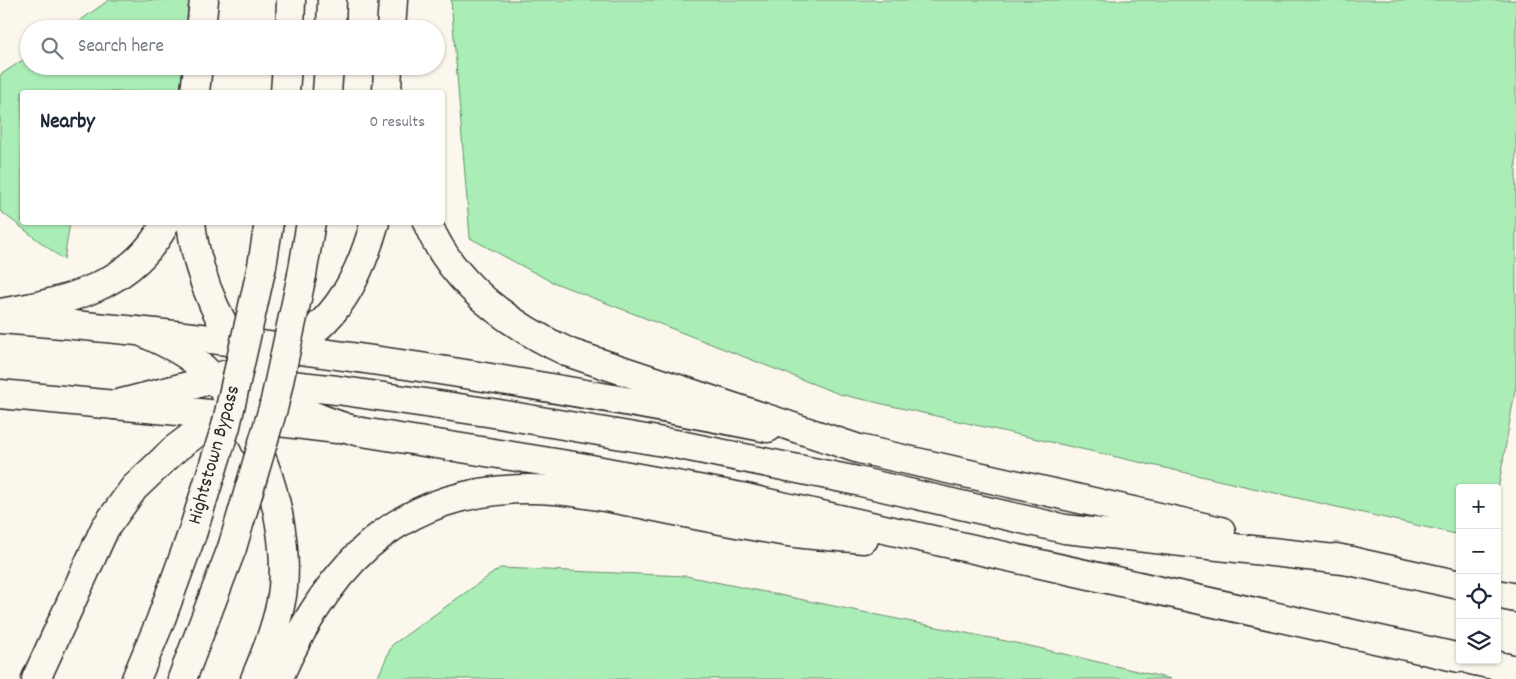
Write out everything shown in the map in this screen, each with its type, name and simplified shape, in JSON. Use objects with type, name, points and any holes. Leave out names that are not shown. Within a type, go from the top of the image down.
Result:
[{"type":"main road","points":[[202,20],[204,0]]},
{"type":"main road","points":[[290,20],[291,0]]},
{"type":"main road","points":[[331,20],[332,0]]},
{"type":"main road","points":[[392,20],[393,0]]},
{"type":"main road","points":[[399,0],[400,20]]},
{"type":"main road","points":[[195,90],[197,75]]},
{"type":"main road","points":[[285,90],[286,75]]},
{"type":"main road","points":[[327,90],[328,75]]},
{"type":"main road","points":[[388,75],[388,90]]},
{"type":"main road","points":[[402,75],[402,90]]},
{"type":"main road","points":[[0,313],[75,297],[107,283],[130,268],[142,256],[164,225]]},
{"type":"main road","points":[[191,225],[195,250],[207,291],[233,341],[251,365],[272,388],[295,406],[308,414],[356,432]]},
{"type":"main road","name":"Hightstown Bypass","points":[[136,679],[174,586],[226,426],[262,266],[269,225]]},
{"type":"main road","points":[[182,679],[232,548],[274,405],[302,276],[310,225]]},
{"type":"main road","points":[[114,405],[212,379],[292,347],[322,325],[344,297],[362,260],[374,225]]},
{"type":"main road","points":[[429,225],[444,252],[475,291],[503,316],[544,341],[597,363],[860,449]]},
{"type":"main road","points":[[0,319],[292,347],[418,365],[611,398],[777,430],[1456,585]]},
{"type":"main road","points":[[142,332],[184,353],[212,379],[269,477],[281,523],[283,545],[282,597],[255,679]]},
{"type":"main road","points":[[36,679],[93,552],[119,508],[152,469],[232,413],[272,388],[298,386],[337,390],[493,413],[657,441],[856,481],[1065,529],[1352,561]]},
{"type":"main road","points":[[0,394],[114,405],[232,413],[571,466],[741,497],[1456,657]]},
{"type":"main road","points":[[278,679],[314,608],[330,585],[364,548],[403,520],[424,510],[476,494],[502,490],[554,490],[784,532],[982,550]]},
{"type":"main road","points":[[1501,595],[1516,598]]},
{"type":"main road","points":[[1489,664],[1516,670]]},
{"type":"green space","points":[[109,0],[189,0],[187,20],[81,20]]},
{"type":"green space","points":[[451,0],[1516,0],[1516,385],[1499,484],[1456,484],[1456,534],[839,394],[550,281],[470,238]]},
{"type":"green space","points":[[20,62],[20,75],[182,75],[180,90],[20,90],[20,225],[70,225],[64,260],[0,211],[0,75]]},
{"type":"green space","points":[[500,568],[686,576],[1030,646],[1171,679],[377,679],[392,645]]}]
